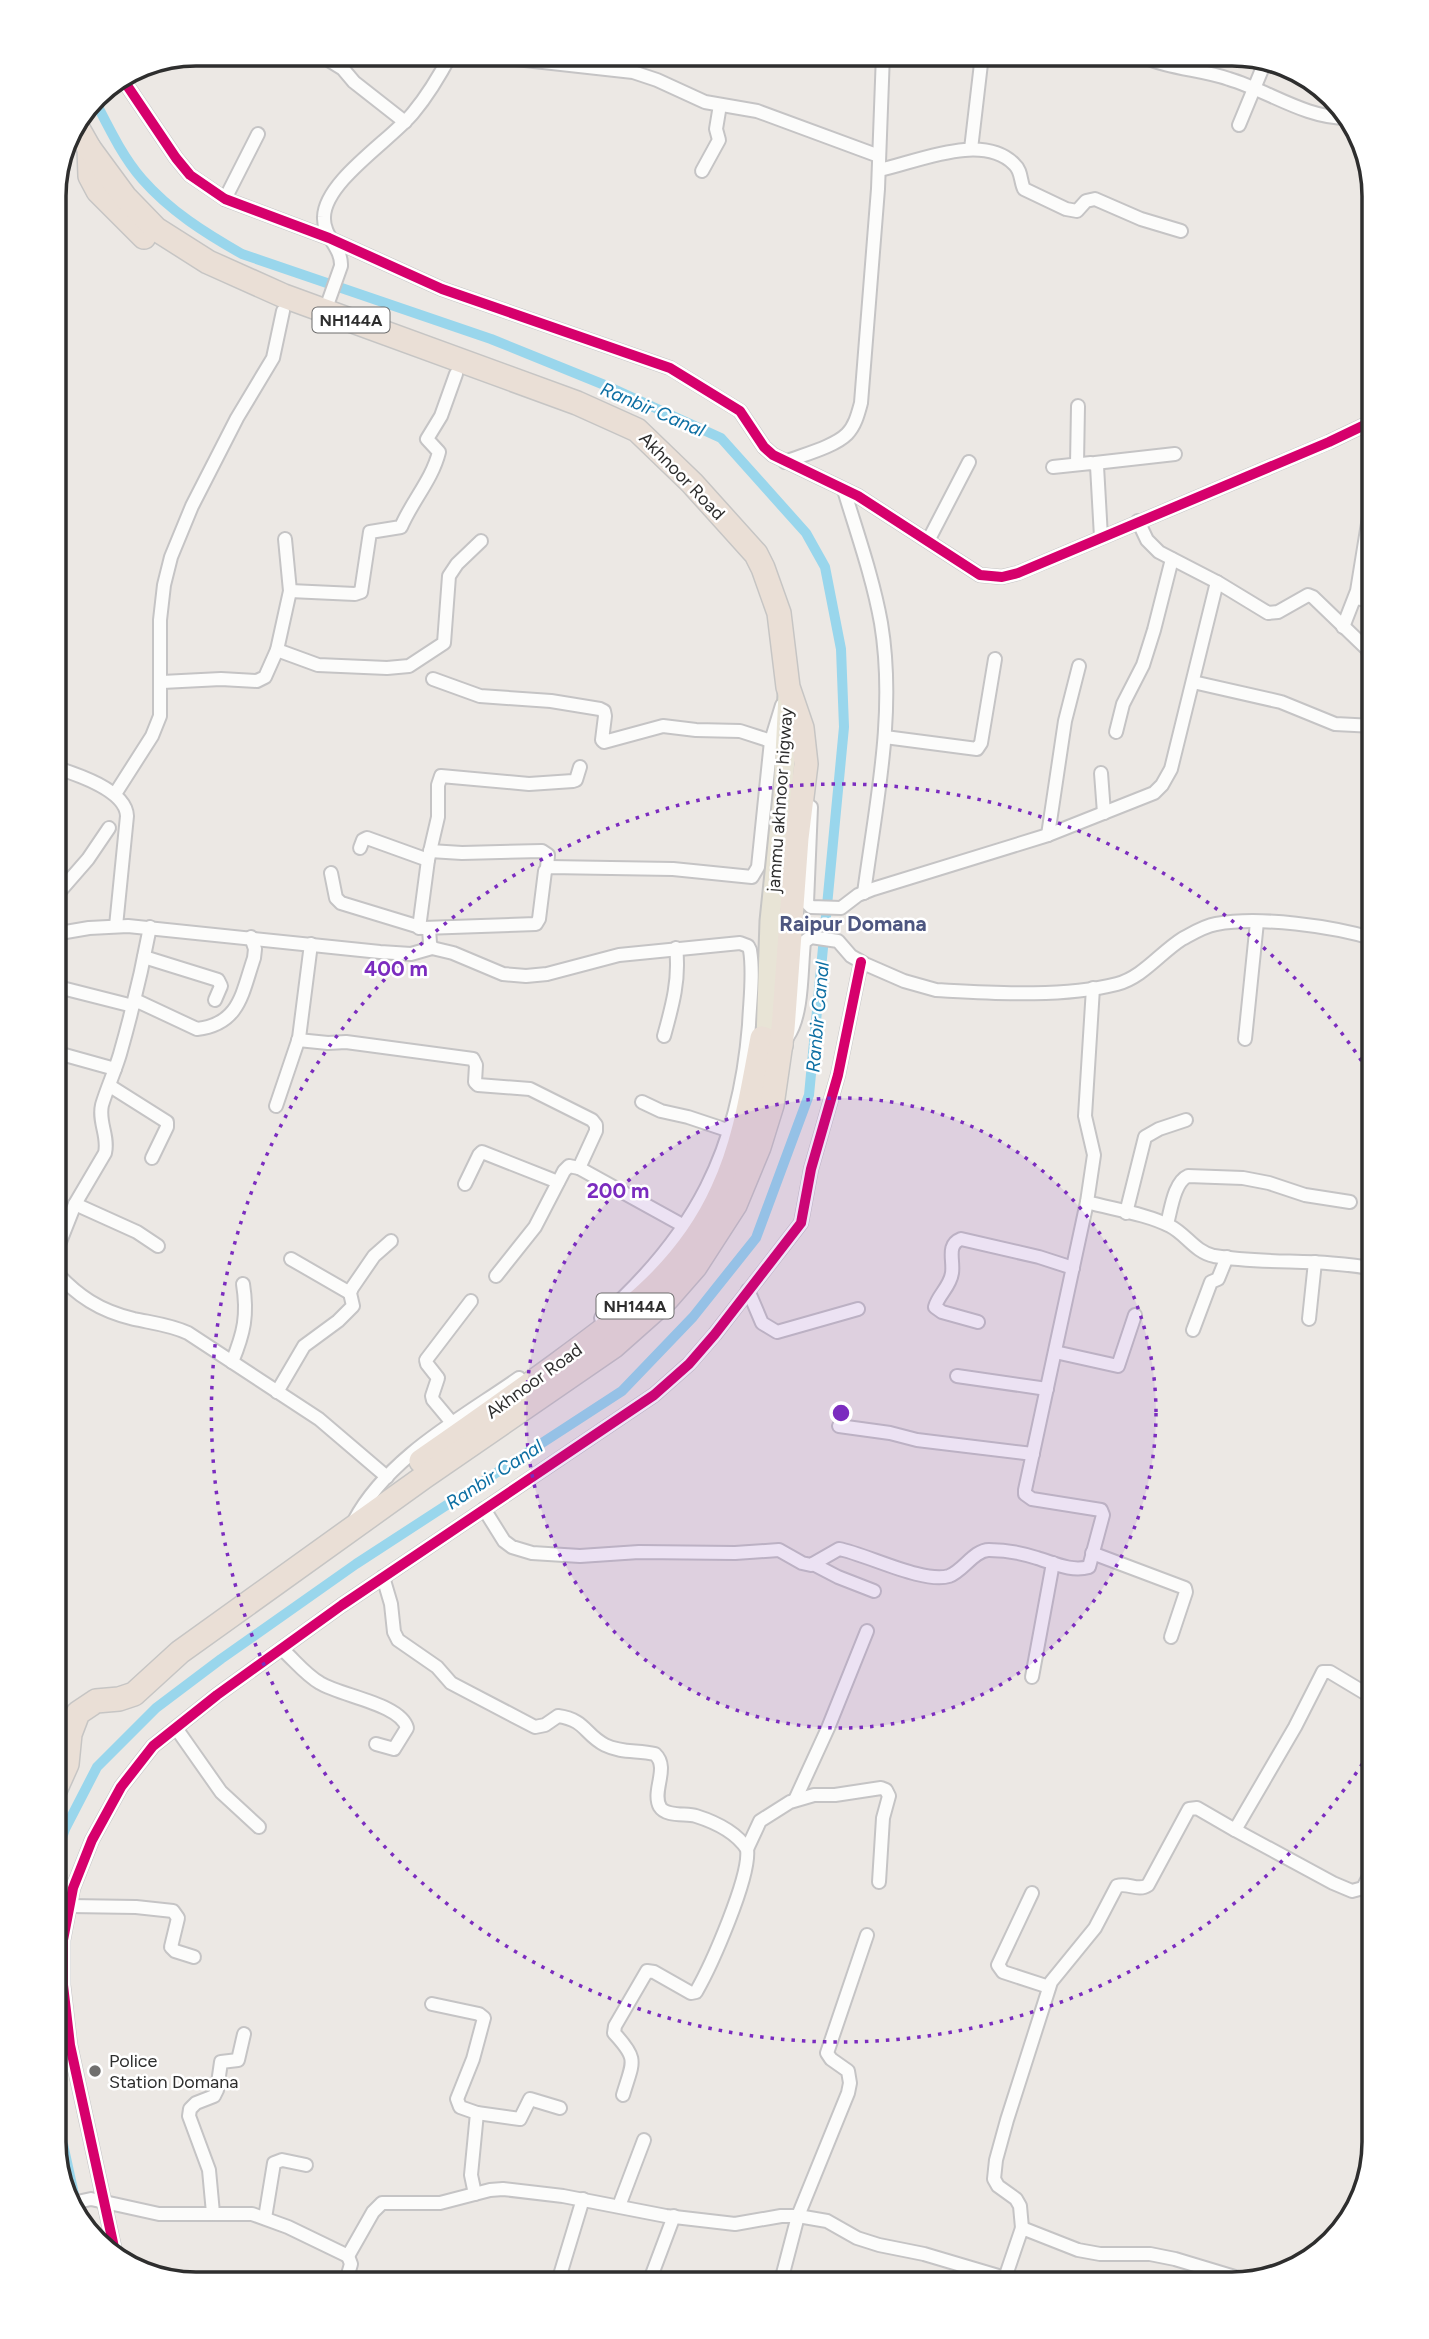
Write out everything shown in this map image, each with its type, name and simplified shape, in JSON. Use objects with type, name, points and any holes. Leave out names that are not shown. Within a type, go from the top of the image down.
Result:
[{"type":"highway","name":"NH144A","points":[[82,135],[89,148]]},
{"type":"highway","name":"Akhnoor Road","points":[[66,1766],[70,1734],[78,1713],[96,1701],[119,1699],[134,1694],[180,1652],[383,1506],[614,1346],[651,1315],[682,1282],[725,1223],[748,1175],[772,1105],[773,1042],[800,939],[792,889],[806,774],[802,729],[788,687],[779,613],[769,581],[755,554],[676,466],[648,439],[630,425],[578,403],[328,304],[224,271],[156,229],[125,197],[89,148]]},
{"type":"highway","points":[[89,148],[90,176],[117,212],[142,236],[173,259],[208,279],[283,311],[626,437],[648,439]]},
{"type":"main road","name":"jammu akhnoor higway","points":[[773,1042],[770,921],[783,796],[788,687]]},
{"type":"street","points":[[340,66],[354,82],[405,122]]},
{"type":"street","points":[[328,304],[341,266],[341,255],[329,238],[324,215],[326,206],[348,175],[405,122],[425,98],[444,66]]},
{"type":"street","points":[[590,66],[633,72],[705,102],[757,111],[879,156]]},
{"type":"street","points":[[785,462],[839,440],[847,433],[858,415],[865,368],[879,170],[883,67]]},
{"type":"street","points":[[971,149],[981,67]]},
{"type":"street","points":[[1178,67],[1256,89],[1315,113],[1334,116]]},
{"type":"street","points":[[1239,125],[1262,70]]},
{"type":"street","points":[[128,86],[190,175],[225,200],[329,238],[442,289],[670,368],[740,411],[764,447],[785,462],[878,508],[980,575],[1002,577],[1018,573],[1362,426]]},
{"type":"street","points":[[702,171],[719,140],[716,130],[720,105]]},
{"type":"street","points":[[225,200],[258,134]]},
{"type":"street","points":[[879,170],[971,149],[991,152],[1013,162],[1020,172],[1024,189],[1066,209],[1077,211],[1086,201],[1095,198],[1148,221],[1181,231]]},
{"type":"street","points":[[115,794],[160,716],[160,620],[171,557],[187,517],[237,418],[273,358],[283,311]]},
{"type":"street","points":[[290,591],[361,592],[370,532],[401,527],[408,510],[433,470],[439,452],[427,439],[441,416],[456,374]]},
{"type":"street","points":[[1077,464],[1078,406]]},
{"type":"street","points":[[1054,467],[1175,454]]},
{"type":"street","points":[[928,541],[969,462]]},
{"type":"street","points":[[1095,463],[1101,537]]},
{"type":"street","points":[[844,490],[881,622],[886,687],[885,737],[864,893]]},
{"type":"street","points":[[1138,521],[1153,547],[1271,613],[1310,596],[1362,644]]},
{"type":"street","points":[[162,682],[261,680],[273,663],[290,591],[285,539]]},
{"type":"street","points":[[277,650],[309,663],[332,667],[387,668],[413,664],[444,643],[449,576],[457,564],[481,541]]},
{"type":"street","points":[[1116,732],[1123,704],[1143,665],[1172,559]]},
{"type":"street","points":[[1343,627],[1362,571]]},
{"type":"street","points":[[806,774],[811,799],[807,899],[811,907],[838,908],[864,893],[1048,835],[1154,793],[1168,777],[1217,582]]},
{"type":"street","points":[[1355,598],[1362,599]]},
{"type":"street","points":[[885,737],[974,750],[979,748],[995,659]]},
{"type":"street","points":[[1048,835],[1063,730],[1079,666]]},
{"type":"street","points":[[433,679],[480,696],[551,701],[600,709],[605,716],[602,739],[604,742],[663,726],[696,730],[735,730],[771,741]]},
{"type":"street","points":[[1192,682],[1281,702],[1335,724],[1362,726]]},
{"type":"street","points":[[547,868],[663,869],[752,877],[758,867],[771,741],[788,687]]},
{"type":"street","points":[[432,948],[424,928],[429,855],[438,817],[438,785],[441,776],[529,784],[563,782],[575,781],[580,767]]},
{"type":"street","points":[[67,772],[115,794],[127,811],[116,926]]},
{"type":"street","points":[[1101,772],[1104,813]]},
{"type":"street","points":[[67,883],[88,859],[109,828]]},
{"type":"street","points":[[331,873],[336,898],[341,903],[424,928],[538,923],[548,855],[542,851],[429,855],[367,838],[363,839],[360,848]]},
{"type":"street","points":[[800,939],[834,940],[861,962],[904,981],[936,990],[1014,993],[1118,984],[1180,941],[1213,924],[1257,922],[1328,928],[1362,936]]},
{"type":"street","points":[[1245,1039],[1257,922]]},
{"type":"street","points":[[67,932],[116,926],[411,954],[432,948],[453,953],[502,974],[526,976],[547,974],[619,955],[676,948],[740,943],[748,946],[750,950],[750,1005],[742,1088],[715,1173],[684,1226],[649,1270],[592,1326],[453,1424],[400,1465],[360,1510],[349,1531]]},
{"type":"street","points":[[66,1226],[75,1205],[105,1153],[107,1143],[101,1114],[134,1003],[150,928]]},
{"type":"street","points":[[67,989],[134,1003],[197,1030],[227,1018],[237,1007],[254,958],[255,949],[251,937]]},
{"type":"street","points":[[276,1105],[298,1041],[311,944]]},
{"type":"street","points":[[664,1036],[675,990],[678,965],[676,948]]},
{"type":"street","points":[[144,957],[218,979],[220,986],[215,1000]]},
{"type":"street","points":[[66,1925],[73,1888],[92,1840],[121,1787],[153,1746],[383,1577],[654,1395],[689,1364],[801,1223],[813,1160],[838,1074],[861,962]]},
{"type":"street","points":[[813,1564],[839,1549],[939,1577],[958,1571],[978,1554],[988,1550],[1026,1555],[1075,1569],[1089,1567],[1102,1513],[1098,1509],[1028,1497],[1025,1490],[1087,1202],[1094,1155],[1085,1116],[1093,988]]},
{"type":"street","points":[[298,1041],[346,1042],[473,1059],[476,1065],[475,1082],[478,1085],[523,1088],[538,1092],[592,1120],[596,1131],[579,1168]]},
{"type":"street","points":[[67,1055],[116,1069]]},
{"type":"street","points":[[110,1086],[167,1122],[152,1158]]},
{"type":"street","points":[[642,1102],[661,1111],[730,1131]]},
{"type":"street","points":[[1126,1213],[1145,1137],[1186,1120]]},
{"type":"street","points":[[465,1184],[482,1152],[558,1182]]},
{"type":"street","points":[[496,1276],[535,1227],[569,1166],[579,1168],[684,1226]]},
{"type":"street","points":[[1167,1224],[1179,1184],[1188,1177],[1243,1178],[1305,1195],[1350,1202]]},
{"type":"street","points":[[1087,1202],[1167,1224],[1201,1251],[1215,1256],[1272,1263],[1315,1262],[1362,1267]]},
{"type":"street","points":[[75,1205],[137,1231],[158,1246]]},
{"type":"street","points":[[978,1322],[942,1312],[935,1307],[950,1281],[953,1269],[951,1248],[957,1240],[1013,1250],[1073,1268]]},
{"type":"street","points":[[277,1392],[304,1346],[334,1325],[353,1306],[350,1293],[374,1256],[391,1241]]},
{"type":"street","points":[[1193,1330],[1211,1282],[1218,1279],[1227,1257]]},
{"type":"street","points":[[291,1259],[350,1293]]},
{"type":"street","points":[[1309,1319],[1315,1262]]},
{"type":"street","points":[[66,1282],[80,1296],[116,1314],[181,1330],[333,1430],[387,1477]]},
{"type":"street","points":[[232,1362],[243,1334],[245,1320],[243,1284]]},
{"type":"street","points":[[748,1290],[762,1323],[777,1332],[858,1309]]},
{"type":"street","points":[[453,1424],[433,1400],[438,1378],[426,1360],[471,1301]]},
{"type":"street","points":[[1055,1352],[1118,1366],[1135,1315]]},
{"type":"street","points":[[957,1376],[1047,1389]]},
{"type":"street","points":[[839,1426],[890,1433],[917,1440],[1033,1454]]},
{"type":"street","points":[[484,1509],[504,1541],[512,1548],[532,1553],[580,1556],[639,1552],[735,1553],[779,1550],[802,1563],[813,1564],[874,1591]]},
{"type":"street","points":[[1092,1553],[1185,1588],[1171,1637]]},
{"type":"street","points":[[1032,1677],[1053,1563]]},
{"type":"street","points":[[383,1577],[398,1640],[437,1667],[451,1683],[535,1727],[545,1725],[558,1716],[563,1717],[580,1723],[606,1745],[655,1754],[661,1763],[658,1800],[663,1811],[706,1819],[733,1834],[747,1849]]},
{"type":"street","points":[[795,1800],[867,1631]]},
{"type":"street","points":[[283,1650],[324,1685],[383,1707],[404,1721],[407,1728],[394,1749],[376,1744]]},
{"type":"street","points":[[1235,1830],[1295,1727],[1323,1672],[1330,1672],[1362,1691]]},
{"type":"street","points":[[176,1728],[221,1793],[260,1827]]},
{"type":"street","points":[[623,2095],[633,2059],[628,2048],[614,2033],[615,2026],[647,1971],[654,1972],[691,1993],[696,1992],[737,1899],[748,1857],[747,1849],[760,1821],[795,1800],[814,1795],[846,1794],[876,1788],[889,1793],[883,1818],[879,1882]]},
{"type":"street","points":[[1006,2272],[1023,2228],[1020,2206],[1016,2199],[998,2186],[994,2172],[1010,2110],[1049,1987],[1095,1928],[1117,1886],[1122,1884],[1138,1888],[1148,1885],[1189,1809],[1197,1808],[1319,1876],[1352,1891],[1362,1889]]},
{"type":"street","points":[[1032,1894],[998,1965],[1003,1972],[1049,1987]]},
{"type":"street","points":[[70,1906],[136,1907],[173,1911],[178,1918],[171,1947],[174,1951],[194,1957]]},
{"type":"street","points":[[783,2272],[798,2216],[848,2093],[848,2071],[827,2053],[867,1935]]},
{"type":"street","points":[[432,2004],[479,2014],[484,2018],[457,2099],[460,2107],[477,2113],[520,2119],[530,2099],[560,2108]]},
{"type":"street","points":[[66,2005],[70,2045],[114,2242]]},
{"type":"street","points":[[213,2213],[209,2170],[189,2112],[196,2103],[214,2096],[221,2062],[238,2060],[244,2034]]},
{"type":"street","points":[[475,2194],[471,2175],[477,2113]]},
{"type":"street","points":[[619,2206],[644,2140]]},
{"type":"street","points":[[265,2218],[274,2163],[282,2160],[306,2165]]},
{"type":"street","points":[[348,2256],[373,2212],[382,2203],[440,2203],[503,2189],[735,2224],[782,2216],[827,2221],[857,2238],[924,2254],[977,2272]]},
{"type":"street","points":[[81,2201],[91,2199],[106,2201],[159,2214],[244,2213],[265,2218],[348,2256],[351,2264],[349,2272]]},
{"type":"street","points":[[561,2272],[583,2199]]},
{"type":"street","points":[[653,2272],[674,2216]]},
{"type":"street","points":[[1023,2228],[1078,2250],[1100,2254],[1150,2255],[1175,2259],[1218,2272]]},
{"type":"waterway","name":"Ranbir Canal","points":[[66,1827],[97,1767],[156,1708],[356,1564],[622,1391],[693,1317],[756,1238],[809,1095],[844,727],[841,649],[825,567],[806,533],[721,438],[607,386],[491,339],[242,254],[189,221],[153,191],[128,161],[100,109]]},
{"type":"cycle path","points":[[127,86],[190,175],[225,199],[329,238],[442,289],[670,368],[740,411],[764,447],[773,455],[858,496],[980,575],[1002,577],[1018,573],[1362,426]]},
{"type":"cycle path","points":[[66,1924],[73,1888],[92,1840],[121,1787],[153,1746],[217,1695],[342,1605],[654,1395],[689,1364],[715,1334],[801,1223],[811,1169],[838,1075],[861,962]]},
{"type":"cycle path","points":[[66,2011],[70,2045],[113,2241]]},
{"type":"place","name":"Police Station Domana","points":[[95,2071]]},
{"type":"district","name":"Raipur Domana","points":[[853,924]]}]
